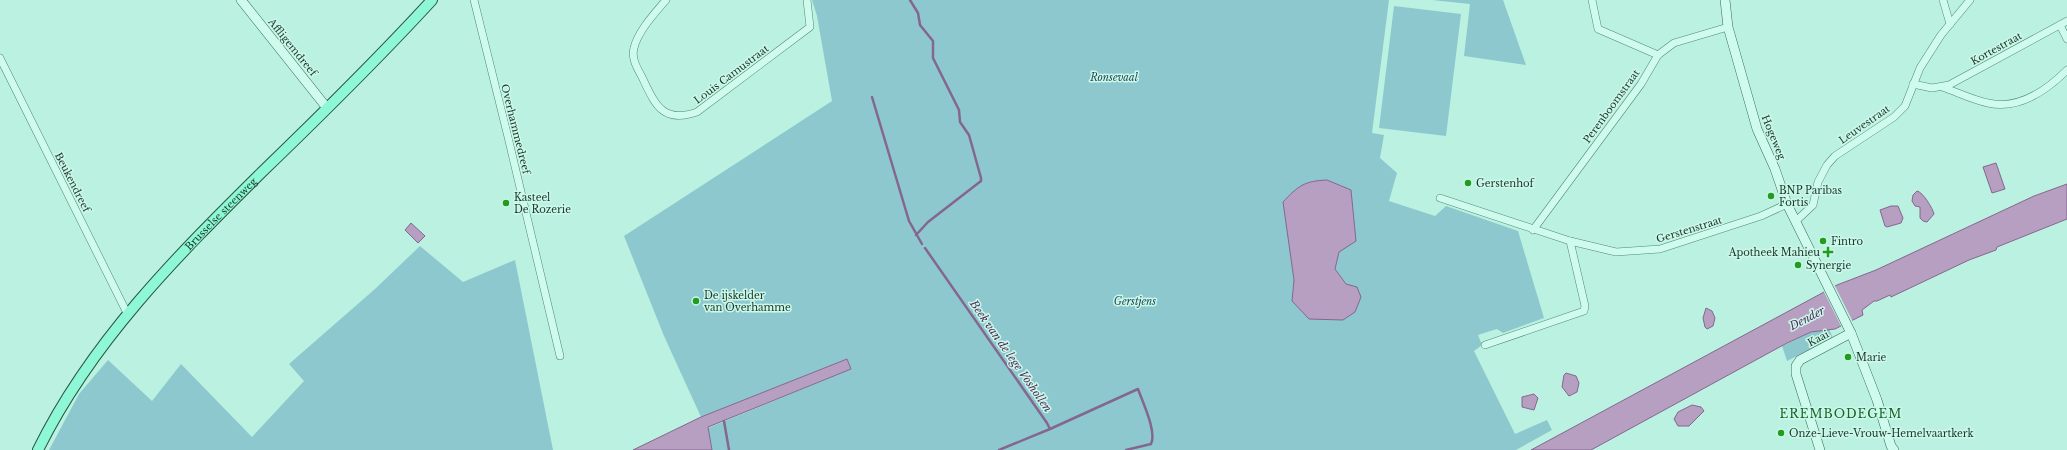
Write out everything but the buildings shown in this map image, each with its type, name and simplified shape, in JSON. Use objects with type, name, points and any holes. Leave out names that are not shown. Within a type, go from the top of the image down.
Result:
[{"type":"main road","name":"Brusselse steenweg","points":[[38,450],[71,389],[98,351],[163,273],[198,235],[327,108],[432,0]]},
{"type":"street","name":"Affligemdreef","points":[[241,0],[327,108]]},
{"type":"street","name":"Overhammedreef","points":[[474,0],[560,356]]},
{"type":"street","name":"Louis Camustraat","points":[[666,0],[638,37],[633,49],[634,62],[656,105],[664,112],[681,116],[697,112],[810,27],[807,0]]},
{"type":"street","points":[[1592,0],[1598,28],[1658,55]]},
{"type":"street","name":"Hogeweg","points":[[1725,0],[1728,27],[1757,129],[1775,169],[1787,204],[1850,329],[1877,400],[1891,446],[1894,450]]},
{"type":"street","points":[[1943,0],[1950,24]]},
{"type":"street","name":"Leuvestraat","points":[[1796,221],[1813,205],[1818,182],[1827,165],[1835,156],[1894,117],[1904,106],[1920,68],[1950,24],[1970,0]]},
{"type":"street","name":"Kortestraat","points":[[1913,84],[1932,88],[1950,85],[2067,21]]},
{"type":"street","points":[[2060,24],[2067,39]]},
{"type":"street","name":"Perenboomstraat","points":[[1533,230],[1641,84],[1658,55],[1674,43],[1728,27]]},
{"type":"street","name":"Beukendreef","points":[[0,58],[128,315]]},
{"type":"street","name":"Kortestraat","points":[[1942,87],[1989,104],[2009,104],[2034,96],[2050,87],[2067,70]]},
{"type":"street","name":"Gerstenstraat","points":[[1440,198],[1533,230],[1616,252],[1660,249],[1761,216],[1787,204]]},
{"type":"street","points":[[1485,345],[1584,311],[1585,306],[1570,241]]},
{"type":"street","name":"Kaai","points":[[1820,450],[1796,374],[1796,366],[1800,360],[1850,329]]},
{"type":"green space","name":"Gerstjens","points":[[812,0],[1389,0],[1372,133],[1384,135],[1380,158],[1397,173],[1389,201],[1435,216],[1446,206],[1518,231],[1544,318],[1503,333],[1497,329],[1478,335],[1482,345],[1474,351],[1515,434],[1547,420],[1552,430],[1516,450],[712,450],[708,428],[851,369],[847,359],[701,417],[664,336],[624,236],[832,101],[817,16]],"holes":[[[1339,252],[1335,269],[1346,284],[1292,301],[1294,280],[1291,259]]]},
{"type":"green space","points":[[1432,0],[1503,0],[1526,65],[1464,56],[1470,4]]},
{"type":"green space","points":[[1394,6],[1461,14],[1446,136],[1379,128]]},
{"type":"green space","points":[[420,246],[463,282],[515,260],[553,450],[49,450],[79,394],[108,360],[152,401],[181,364],[252,437],[304,381],[289,364],[375,289]]},
{"type":"green space","points":[[1829,329],[1833,338],[1787,361],[1782,346],[1811,332]]},
{"type":"water","points":[[1996,163],[2005,189],[1992,193],[1983,167]]},
{"type":"water","points":[[1327,180],[1351,190],[1356,241],[1339,252],[1335,269],[1346,284],[1357,287],[1361,297],[1355,312],[1343,320],[1309,319],[1292,301],[1294,280],[1283,202],[1302,185]]},
{"type":"water","name":"Dender","points":[[2067,184],[2067,219],[1997,247],[1996,250],[1969,260],[1891,297],[1890,295],[1874,301],[1862,310],[1863,315],[1835,329],[1811,332],[1787,343],[1591,450],[1531,450],[1837,285],[1876,270],[2034,196]]},
{"type":"water","points":[[1917,191],[1925,197],[1934,214],[1927,222],[1920,218],[1920,207],[1915,206],[1912,201],[1913,195]]},
{"type":"water","points":[[1891,206],[1898,206],[1903,218],[1901,223],[1887,227],[1885,226],[1880,210]]},
{"type":"water","points":[[411,223],[425,236],[418,243],[405,230]]},
{"type":"water","points":[[1706,308],[1712,311],[1715,318],[1713,326],[1707,329],[1703,318]]},
{"type":"water","points":[[847,359],[851,369],[708,427],[712,450],[633,450],[701,417]]},
{"type":"water","points":[[1566,373],[1576,376],[1579,383],[1577,392],[1569,396],[1562,387],[1564,375]]},
{"type":"water","points":[[1534,394],[1538,398],[1534,410],[1522,407],[1522,397]]},
{"type":"water","points":[[1692,405],[1701,407],[1704,411],[1689,426],[1678,426],[1674,419],[1678,412]]},
{"type":"pier","points":[[1834,284],[1853,322],[1842,328],[1823,290]]},
{"type":"waterway","name":"Beek van de lege Voshollen","points":[[910,0],[918,13],[920,25],[933,41],[933,58],[959,110],[960,122],[969,135],[981,178],[981,181],[928,222],[916,235]]},
{"type":"waterway","name":"Beek van de lege Voshollen","points":[[872,97],[909,221],[922,244]]},
{"type":"waterway","name":"Beek van de lege Voshollen","points":[[925,248],[1050,429],[999,450]]},
{"type":"waterway","points":[[1050,429],[1138,389],[1149,417],[1152,439],[1151,444],[1126,450]]},
{"type":"waterway","points":[[724,421],[729,450]]},
{"type":"place","name":"Gerstenhof","points":[[1468,183]]},
{"type":"place","name":"BNP Paribas Fortis","points":[[1771,196]]},
{"type":"place","name":"Kasteel De Rozerie","points":[[506,203]]},
{"type":"place","name":"Fintro","points":[[1823,241]]},
{"type":"place","name":"Apotheek Mahieu","points":[[1828,252]]},
{"type":"place","name":"Synergie","points":[[1798,265]]},
{"type":"place","name":"De ijskelder van Overhamme","points":[[696,301]]},
{"type":"place","name":"Marie","points":[[1848,357]]},
{"type":"place","name":"Onze-Lieve-Vrouw-Hemelvaartkerk","points":[[1781,433]]},
{"type":"district","name":"EREMBODEGEM","points":[[1841,414]]},
{"type":"park label","name":"Ronsevaal","points":[[1114,77]]}]
